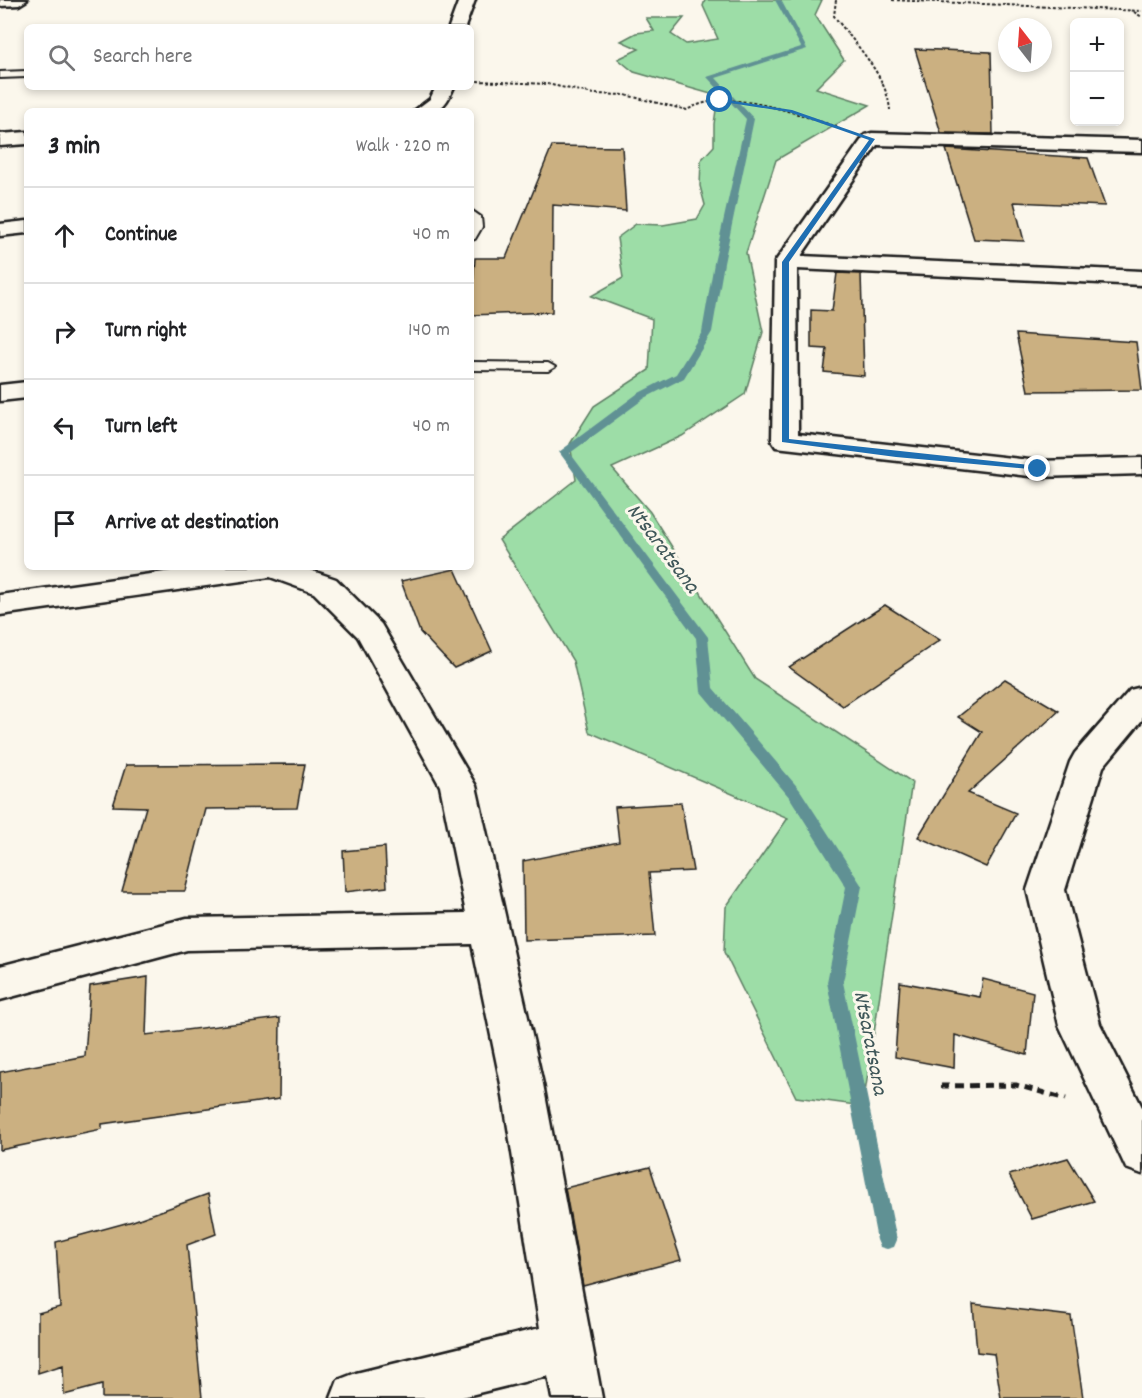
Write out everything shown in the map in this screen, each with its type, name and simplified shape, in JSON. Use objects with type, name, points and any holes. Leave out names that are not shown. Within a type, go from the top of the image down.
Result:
[{"type":"street","points":[[0,1],[19,0]]},
{"type":"street","points":[[458,24],[467,0]]},
{"type":"street","points":[[428,108],[438,102],[444,90]]},
{"type":"street","points":[[0,140],[24,138]]},
{"type":"street","points":[[1142,146],[873,139],[786,262],[785,441],[1038,469],[1142,466]]},
{"type":"street","points":[[0,230],[24,227]]},
{"type":"street","points":[[786,262],[1142,278]]},
{"type":"street","points":[[0,393],[24,390]]},
{"type":"street","points":[[0,605],[249,570]]},
{"type":"street","points":[[280,570],[325,586],[370,631],[458,786],[522,1084],[577,1398]]},
{"type":"street","points":[[1142,698],[1087,762],[1046,890],[1080,1025],[1142,1153]]},
{"type":"street","points":[[0,983],[187,934],[489,928]]},
{"type":"street","points":[[356,1398],[568,1346]]},
{"type":"lane","points":[[0,75],[24,74]]},
{"type":"lane","points":[[474,216],[476,227],[474,231]]},
{"type":"lane","points":[[474,366],[548,367]]},
{"type":"path","points":[[474,81],[499,80],[547,84],[594,94],[625,95],[687,110],[702,102],[711,101],[752,105],[790,111],[873,139],[889,116],[891,102],[870,63],[834,16],[836,0]]},
{"type":"path","points":[[892,0],[1142,11]]},
{"type":"path","points":[[1133,12],[1142,17]]},
{"type":"path","points":[[941,1086],[1016,1085],[1073,1101],[1120,1107]]},
{"type":"green space","points":[[705,0],[822,0],[815,15],[844,60],[816,88],[870,105],[776,160],[746,253],[763,332],[745,394],[682,436],[612,468],[650,512],[755,679],[912,782],[863,1106],[796,1097],[724,952],[726,907],[788,818],[589,732],[573,661],[499,540],[576,480],[570,444],[594,406],[649,370],[652,319],[591,296],[623,278],[617,238],[636,224],[663,225],[697,219],[705,205],[700,186],[701,160],[714,146],[718,96],[634,72],[618,59],[639,49],[621,41],[636,33],[654,31],[646,18],[684,18],[671,34],[686,44],[718,39],[703,6]]},
{"type":"building","points":[[915,49],[991,52],[993,134],[941,133]]},
{"type":"building","points":[[552,146],[622,147],[626,211],[553,205],[552,312],[474,315],[475,258],[506,258]]},
{"type":"building","points":[[946,149],[1088,158],[1105,206],[1014,202],[1024,241],[974,239]]},
{"type":"building","points":[[837,273],[861,274],[864,376],[824,372],[827,349],[811,348],[811,310],[832,311]]},
{"type":"building","points":[[1016,334],[1136,342],[1142,390],[1028,391]]},
{"type":"building","points":[[455,570],[492,651],[454,668],[420,632],[401,581]]},
{"type":"building","points":[[885,605],[940,640],[843,706],[789,667]]},
{"type":"building","points":[[1005,679],[1059,711],[968,793],[1016,813],[986,867],[918,837],[982,732],[958,717]]},
{"type":"building","points":[[305,764],[297,808],[206,809],[185,891],[122,891],[146,807],[113,806],[126,765]]},
{"type":"building","points":[[681,803],[693,871],[649,873],[655,936],[524,940],[523,861],[619,842],[615,807]]},
{"type":"building","points":[[385,847],[387,887],[345,892],[343,851]]},
{"type":"building","points":[[148,977],[146,1035],[280,1018],[279,1099],[102,1124],[102,1129],[0,1150],[0,1072],[85,1056],[90,986]]},
{"type":"building","points":[[983,979],[1033,992],[1027,1055],[955,1035],[954,1068],[895,1057],[900,982],[980,997]]},
{"type":"building","points":[[1068,1158],[1094,1201],[1032,1219],[1009,1175]]},
{"type":"building","points":[[650,1167],[681,1260],[583,1286],[565,1188]]},
{"type":"building","points":[[208,1194],[216,1234],[187,1245],[202,1398],[102,1398],[102,1385],[64,1395],[63,1365],[38,1373],[38,1313],[60,1307],[56,1242],[133,1221]]},
{"type":"building","points":[[973,1304],[1071,1316],[1083,1398],[1001,1398],[994,1354],[977,1352]]},
{"type":"waterway","name":"Ntsaratsana","points":[[778,0],[805,48],[711,77],[750,119],[719,263],[707,332],[680,376],[641,396],[564,452],[702,637],[706,689],[795,794],[854,886],[835,982],[887,1240]]},
{"type":"route","points":[[720,100],[790,111],[873,139],[831,195],[786,262],[785,441],[1038,469]]}]
